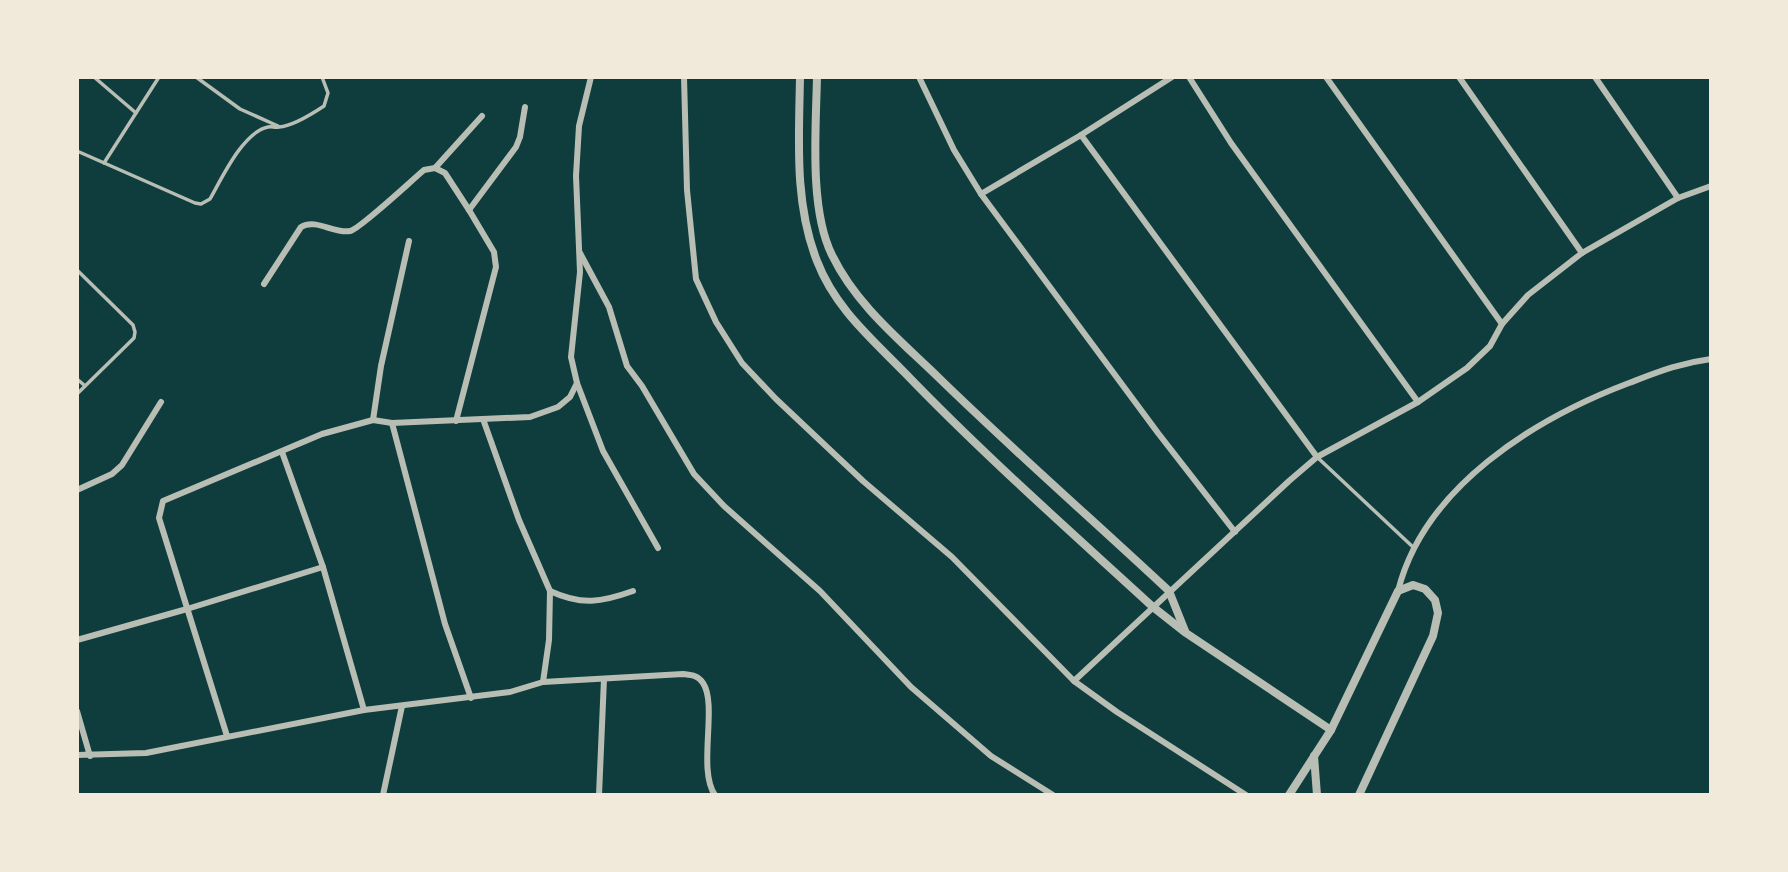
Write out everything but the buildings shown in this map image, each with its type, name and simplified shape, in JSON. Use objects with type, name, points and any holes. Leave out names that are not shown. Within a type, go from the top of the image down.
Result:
[{"type":"street","points":[[591,77],[579,126],[576,176],[579,286],[571,357],[577,383],[603,451],[658,548]]},
{"type":"street","points":[[684,77],[687,190],[696,279],[716,322],[742,363],[863,481],[952,557],[1074,681],[1246,795]]},
{"type":"street","points":[[800,77],[799,179],[806,225],[817,262],[838,303],[965,436],[1153,607],[1186,633],[1331,730]]},
{"type":"street","points":[[817,77],[815,170],[821,216],[831,253],[848,283],[873,314],[970,408],[1169,591],[1186,633]]},
{"type":"street","points":[[919,77],[954,150],[981,194],[1235,532]]},
{"type":"street","points":[[981,194],[1172,77]]},
{"type":"street","points":[[1189,77],[1231,143],[1418,402]]},
{"type":"street","points":[[1326,77],[1502,324]]},
{"type":"street","points":[[1459,77],[1582,253]]},
{"type":"street","points":[[1595,77],[1678,198]]},
{"type":"street","points":[[469,210],[516,147],[525,107]]},
{"type":"street","points":[[435,168],[482,116]]},
{"type":"street","points":[[1081,135],[1317,457]]},
{"type":"street","points":[[264,284],[306,224],[344,231],[359,227],[424,170],[435,168],[445,173],[494,252],[496,267],[456,421]]},
{"type":"street","points":[[1074,681],[1317,457],[1418,402],[1457,375],[1490,346],[1502,324],[1528,295],[1582,253],[1678,198],[1711,186]]},
{"type":"street","points":[[373,420],[381,366],[409,241]]},
{"type":"street","points":[[580,253],[609,307],[627,366],[642,386],[694,474],[724,506],[820,591],[911,687],[991,756],[1054,795]]},
{"type":"street","points":[[1289,795],[1331,730],[1398,591],[1404,567],[1414,548],[1453,494],[1494,457],[1550,417],[1603,392],[1680,363],[1711,359]]},
{"type":"street","points":[[227,736],[159,518],[163,501],[322,434],[373,420],[392,423],[530,416],[558,407],[570,397],[577,383]]},
{"type":"street","points":[[77,490],[112,474],[122,465],[161,402]]},
{"type":"street","points":[[483,419],[519,520],[550,591],[549,640],[543,682]]},
{"type":"street","points":[[392,423],[445,624],[471,698]]},
{"type":"street","points":[[282,452],[323,567],[364,710]]},
{"type":"street","points":[[77,640],[323,567]]},
{"type":"street","points":[[1359,795],[1433,636],[1438,613],[1435,600],[1425,589],[1413,586],[1398,591]]},
{"type":"street","points":[[550,591],[569,600],[595,602],[633,591]]},
{"type":"street","points":[[77,755],[146,753],[364,710],[510,692],[543,682],[683,674],[695,676],[703,683],[707,696],[711,794]]},
{"type":"street","points":[[599,795],[604,679]]},
{"type":"street","points":[[383,795],[402,706]]},
{"type":"street","points":[[77,711],[90,756]]},
{"type":"street","points":[[1314,756],[1317,795]]},
{"type":"lane","points":[[94,77],[136,113]]},
{"type":"lane","points":[[104,163],[159,77]]},
{"type":"lane","points":[[196,77],[240,109],[280,127]]},
{"type":"lane","points":[[77,151],[201,204],[211,199],[237,153],[248,140],[269,127],[280,127],[324,106],[328,93],[322,77]]},
{"type":"lane","points":[[77,270],[133,326],[135,332],[134,338],[77,394]]},
{"type":"lane","points":[[77,379],[84,385]]},
{"type":"lane","points":[[1317,457],[1414,548]]}]
